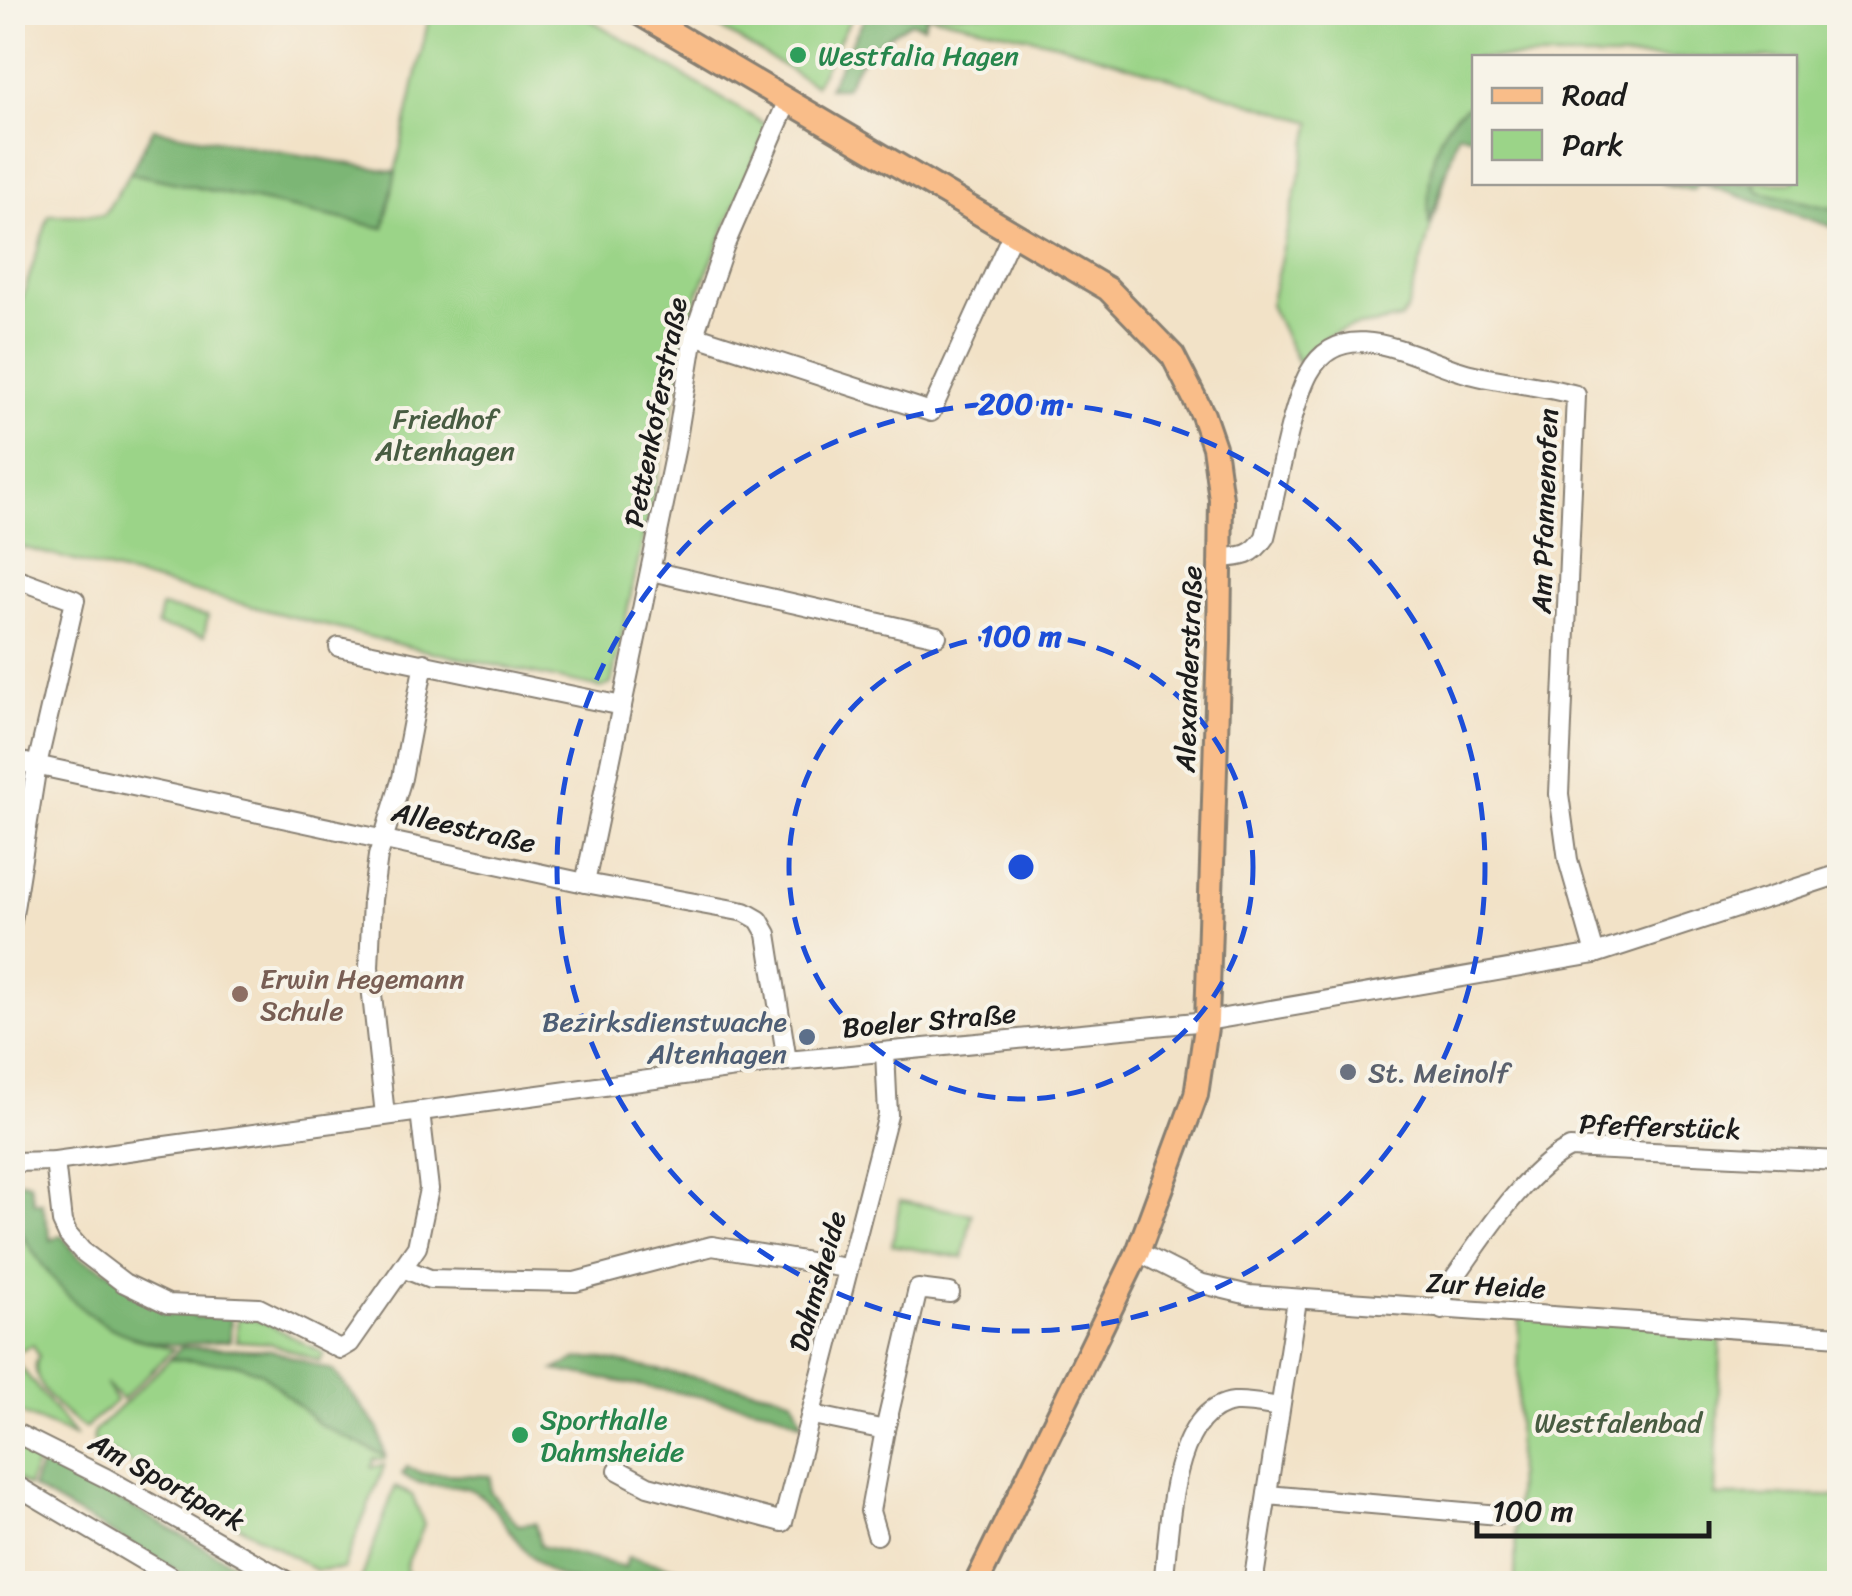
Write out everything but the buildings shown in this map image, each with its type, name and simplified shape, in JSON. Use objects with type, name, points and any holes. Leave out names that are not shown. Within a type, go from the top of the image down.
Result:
[{"type":"main road","name":"Alexanderstraße","points":[[638,12],[1108,289],[1173,356],[1204,415],[1214,447],[1221,499],[1221,558],[1207,1021],[1190,1119],[1138,1252],[976,1584]]},
{"type":"street","name":"Pettenkoferstraße","points":[[584,883],[651,571],[694,335],[724,247],[788,100]]},
{"type":"street","points":[[694,335],[930,412],[1013,232]]},
{"type":"street","name":"Am Pfannenofen","points":[[1221,558],[1242,557],[1257,550],[1264,537],[1306,382],[1322,358],[1342,346],[1376,343],[1470,374],[1576,395],[1559,794],[1568,860],[1595,954]]},
{"type":"street","name":"Pettenkoferstraße","points":[[651,571],[938,636]]},
{"type":"street","points":[[12,577],[76,600],[37,765],[12,921]]},
{"type":"street","points":[[339,647],[622,706]]},
{"type":"street","points":[[384,1115],[369,967],[372,900],[384,837],[402,778],[424,663]]},
{"type":"street","name":"Alleestraße","points":[[12,760],[584,883],[737,910],[759,920],[770,943],[788,1061]]},
{"type":"street","name":"Boeler Straße","points":[[12,1162],[55,1161],[788,1061],[1207,1021],[1595,954],[1840,874]]},
{"type":"street","name":"Dahmsheide","points":[[618,1470],[648,1486],[784,1522],[888,1115],[885,1052]]},
{"type":"street","points":[[55,1161],[62,1222],[68,1235],[82,1252],[124,1284],[168,1304],[259,1308],[344,1349],[405,1269],[417,1247],[429,1189],[420,1111]]},
{"type":"street","name":"Pfefferstück","points":[[1442,1310],[1444,1292],[1546,1160],[1570,1148],[1840,1161]]},
{"type":"street","points":[[405,1269],[430,1279],[575,1282],[712,1246],[846,1268]]},
{"type":"street","name":"Zur Heide","points":[[1138,1252],[1214,1288],[1297,1300],[1840,1336]]},
{"type":"street","points":[[877,1535],[870,1511],[918,1289],[950,1293]]},
{"type":"street","points":[[1253,1584],[1297,1300]]},
{"type":"street","points":[[1163,1584],[1180,1462],[1190,1433],[1212,1410],[1233,1402],[1280,1407]]},
{"type":"street","points":[[813,1416],[885,1430]]},
{"type":"street","name":"Am Sportpark","points":[[12,1431],[123,1487],[292,1584]]},
{"type":"street","points":[[13,1485],[183,1584]]},
{"type":"street","points":[[1267,1495],[1499,1515]]},
{"type":"green space","name":"Friedhof Altenhagen","points":[[430,13],[579,13],[768,126],[698,294],[611,684],[601,688],[413,648],[13,545],[13,327],[49,215],[104,215],[130,173],[383,228]]},
{"type":"green space","name":"Westfalia Hagen","points":[[709,13],[854,13],[815,85],[714,25]]},
{"type":"green space","points":[[867,13],[927,15],[923,26],[910,22],[872,49],[845,88],[828,88]]},
{"type":"green space","points":[[909,13],[1839,13],[1839,229],[1706,185],[1797,185],[1797,55],[1472,55],[1472,136],[1458,133],[1407,310],[1400,319],[1344,329],[1323,340],[1298,363],[1270,305],[1312,122],[1056,43],[928,15],[923,26]]},
{"type":"green space","points":[[1472,104],[1472,136],[1458,133],[1429,226],[1434,156],[1439,139],[1459,112]]},
{"type":"green space","points":[[153,129],[396,172],[384,228],[130,173]]},
{"type":"green space","points":[[1670,185],[1698,185],[1692,190]]},
{"type":"green space","points":[[1670,185],[1698,185],[1692,190]]},
{"type":"green space","points":[[1706,185],[1755,185],[1760,192],[1839,210],[1839,229]]},
{"type":"green space","points":[[161,607],[208,616],[204,636],[157,626]]},
{"type":"green space","points":[[12,1179],[30,1183],[34,1203],[42,1203],[51,1240],[61,1235],[80,1258],[194,1311],[195,1317],[231,1315],[230,1341],[168,1344],[141,1340],[96,1319],[59,1286],[15,1223],[17,1193],[13,1192]]},
{"type":"green space","points":[[900,1201],[972,1214],[963,1258],[892,1245]]},
{"type":"green space","points":[[12,1220],[52,1277],[133,1338],[174,1349],[122,1400],[105,1383],[116,1401],[85,1428],[67,1415],[42,1386],[37,1376],[39,1356],[33,1345],[18,1351],[13,1341]]},
{"type":"green space","name":"Westfalenbad","points":[[1519,1314],[1721,1328],[1715,1496],[1839,1496],[1839,1583],[1515,1584]]},
{"type":"green space","points":[[238,1316],[267,1323],[324,1354],[320,1361],[269,1343],[236,1341]]},
{"type":"green space","points":[[181,1347],[271,1350],[334,1371],[379,1429],[385,1456],[319,1424],[262,1373],[238,1364],[170,1359]]},
{"type":"green space","points":[[12,1356],[76,1437],[13,1410]]},
{"type":"green space","points":[[599,1358],[778,1394],[793,1399],[803,1424],[773,1410],[555,1370],[577,1359]]},
{"type":"green space","points":[[170,1359],[238,1364],[262,1373],[319,1424],[385,1456],[384,1460],[374,1459],[372,1467],[384,1465],[343,1569],[316,1570],[94,1442],[93,1433]]},
{"type":"green space","points":[[12,1444],[39,1456],[28,1486],[13,1476]]},
{"type":"green space","points":[[43,1459],[267,1583],[199,1583],[32,1488]]},
{"type":"green space","points":[[407,1467],[421,1473],[491,1476],[490,1491],[518,1525],[535,1523],[540,1546],[625,1567],[628,1557],[739,1583],[674,1583],[648,1577],[646,1583],[589,1583],[559,1576],[530,1556],[498,1514],[475,1492],[458,1486],[419,1483],[402,1474]]},
{"type":"green space","points":[[395,1487],[412,1495],[424,1525],[406,1566],[408,1583],[365,1583],[361,1580]]},
{"type":"place","name":"Westfalia Hagen","points":[[798,55]]},
{"type":"place","name":"Erwin Hegemann Schule","points":[[240,994]]},
{"type":"place","name":"Bezirksdienstwache Altenhagen","points":[[807,1037]]},
{"type":"place","name":"St. Meinolf","points":[[1348,1072]]},
{"type":"place","name":"Sporthalle Dahmsheide","points":[[520,1435]]}]
